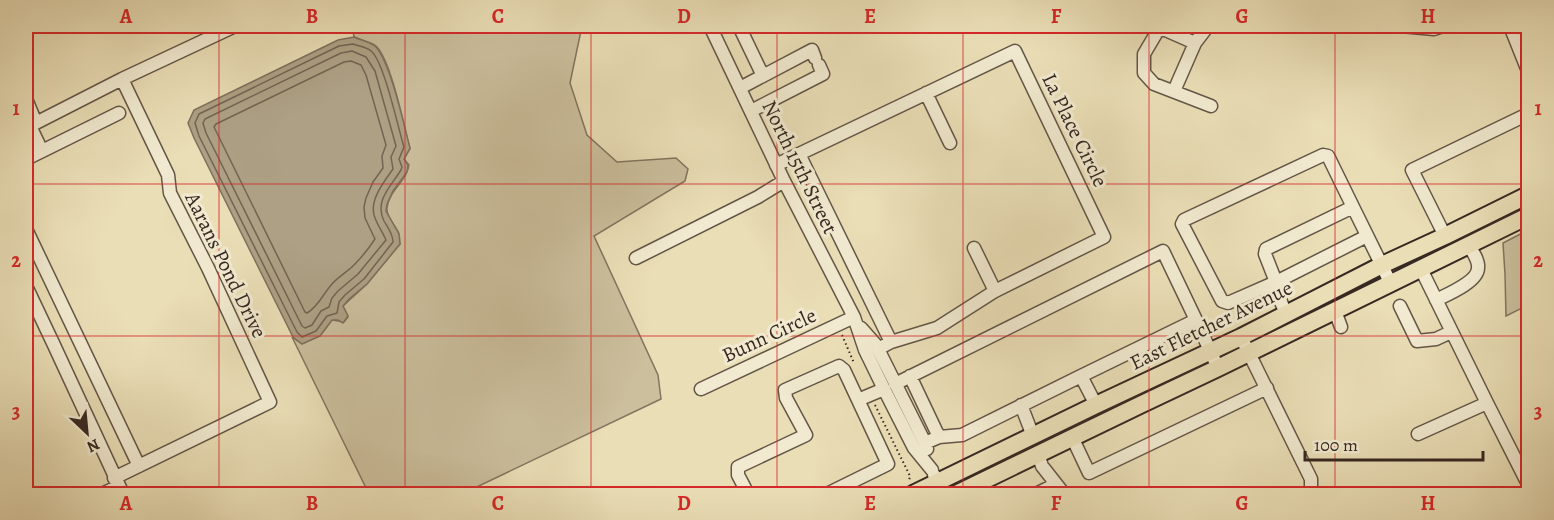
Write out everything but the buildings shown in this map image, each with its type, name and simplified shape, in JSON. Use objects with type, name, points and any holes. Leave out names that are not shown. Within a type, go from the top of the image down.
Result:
[{"type":"main road","name":"East Fletcher Avenue","points":[[913,495],[1524,197]]},
{"type":"main road","points":[[1421,269],[1449,244],[1494,222],[1524,197]]},
{"type":"main road","name":"East Fletcher Avenue","points":[[956,495],[1250,353],[1338,319],[1391,284],[1528,216]]},
{"type":"street","points":[[31,125],[231,26]]},
{"type":"street","name":"North 15th Street","points":[[711,26],[776,165],[856,321],[865,350],[925,443],[937,482]]},
{"type":"street","points":[[739,26],[763,76]]},
{"type":"street","points":[[1174,91],[1195,43],[1208,26]]},
{"type":"street","points":[[1401,26],[1434,30],[1443,26]]},
{"type":"street","points":[[1510,26],[1528,71]]},
{"type":"street","points":[[1195,43],[1163,29],[1157,32],[1144,54],[1143,74],[1154,84],[1211,106]]},
{"type":"street","points":[[740,88],[812,50],[823,74],[751,111]]},
{"type":"street","name":"La Place Circle","points":[[776,165],[1015,51],[1104,237],[995,291],[937,328],[891,342],[878,349]]},
{"type":"street","name":"Aarans Pond Drive","points":[[122,79],[168,175],[170,193],[208,268],[270,402],[139,466]]},
{"type":"street","points":[[926,93],[950,143]]},
{"type":"street","points":[[26,99],[31,125],[42,151]]},
{"type":"street","points":[[26,159],[119,113]]},
{"type":"street","points":[[1445,236],[1412,170],[1528,114]]},
{"type":"street","points":[[799,154],[891,342]]},
{"type":"street","points":[[1367,236],[1276,282],[1228,303],[1222,301],[1182,224],[1184,220],[1323,155],[1329,156],[1391,284]]},
{"type":"street","points":[[636,258],[758,197],[784,181]]},
{"type":"street","points":[[1286,314],[1264,254],[1266,249],[1353,207]]},
{"type":"street","points":[[26,228],[139,466],[119,486],[102,495]]},
{"type":"street","points":[[1436,300],[1465,285],[1477,274],[1479,267],[1469,246]]},
{"type":"street","points":[[974,248],[995,291]]},
{"type":"street","points":[[858,400],[1163,251],[1218,368]]},
{"type":"street","points":[[1421,269],[1528,484]]},
{"type":"street","points":[[26,286],[119,486]]},
{"type":"street","points":[[1400,306],[1417,341],[1436,339],[1451,332]]},
{"type":"street","name":"North 15th Street","points":[[856,321],[878,349],[914,448],[937,482]]},
{"type":"street","name":"Bunn Circle","points":[[701,389],[856,321]]},
{"type":"street","points":[[925,443],[939,437],[962,435],[1196,321]]},
{"type":"street","points":[[1241,337],[1311,479],[1311,495]]},
{"type":"street","points":[[748,495],[738,475],[738,467],[806,435],[786,398],[785,390],[839,366],[844,370],[888,464],[826,495]]},
{"type":"street","points":[[910,376],[939,437]]},
{"type":"street","points":[[1081,376],[1096,405]]},
{"type":"street","points":[[1072,437],[1089,473],[1267,388]]},
{"type":"street","points":[[1418,434],[1487,403]]},
{"type":"street","points":[[1021,405],[1033,436]]},
{"type":"street","points":[[1038,454],[1042,466],[1064,495]]},
{"type":"street","points":[[1036,495],[1056,484]]},
{"type":"shaded area","points":[[352,26],[582,26],[570,83],[587,135],[617,162],[676,158],[688,169],[685,181],[594,236],[658,375],[661,399],[462,494],[369,494],[292,337],[302,344],[320,336],[332,320],[344,322],[348,317],[343,306],[367,284],[400,244],[399,234],[388,215],[387,208],[391,196],[408,171],[409,165],[404,159],[410,149],[396,94],[382,54],[376,46],[354,37]]},
{"type":"shaded area","points":[[1528,230],[1528,305],[1506,316],[1503,243]]},
{"type":"water","points":[[354,37],[375,46],[381,54],[396,94],[410,148],[404,159],[408,165],[407,172],[393,191],[386,211],[399,234],[400,244],[367,284],[343,306],[348,316],[343,323],[332,320],[320,336],[302,344],[293,337],[188,123],[194,110],[338,40]]}]
